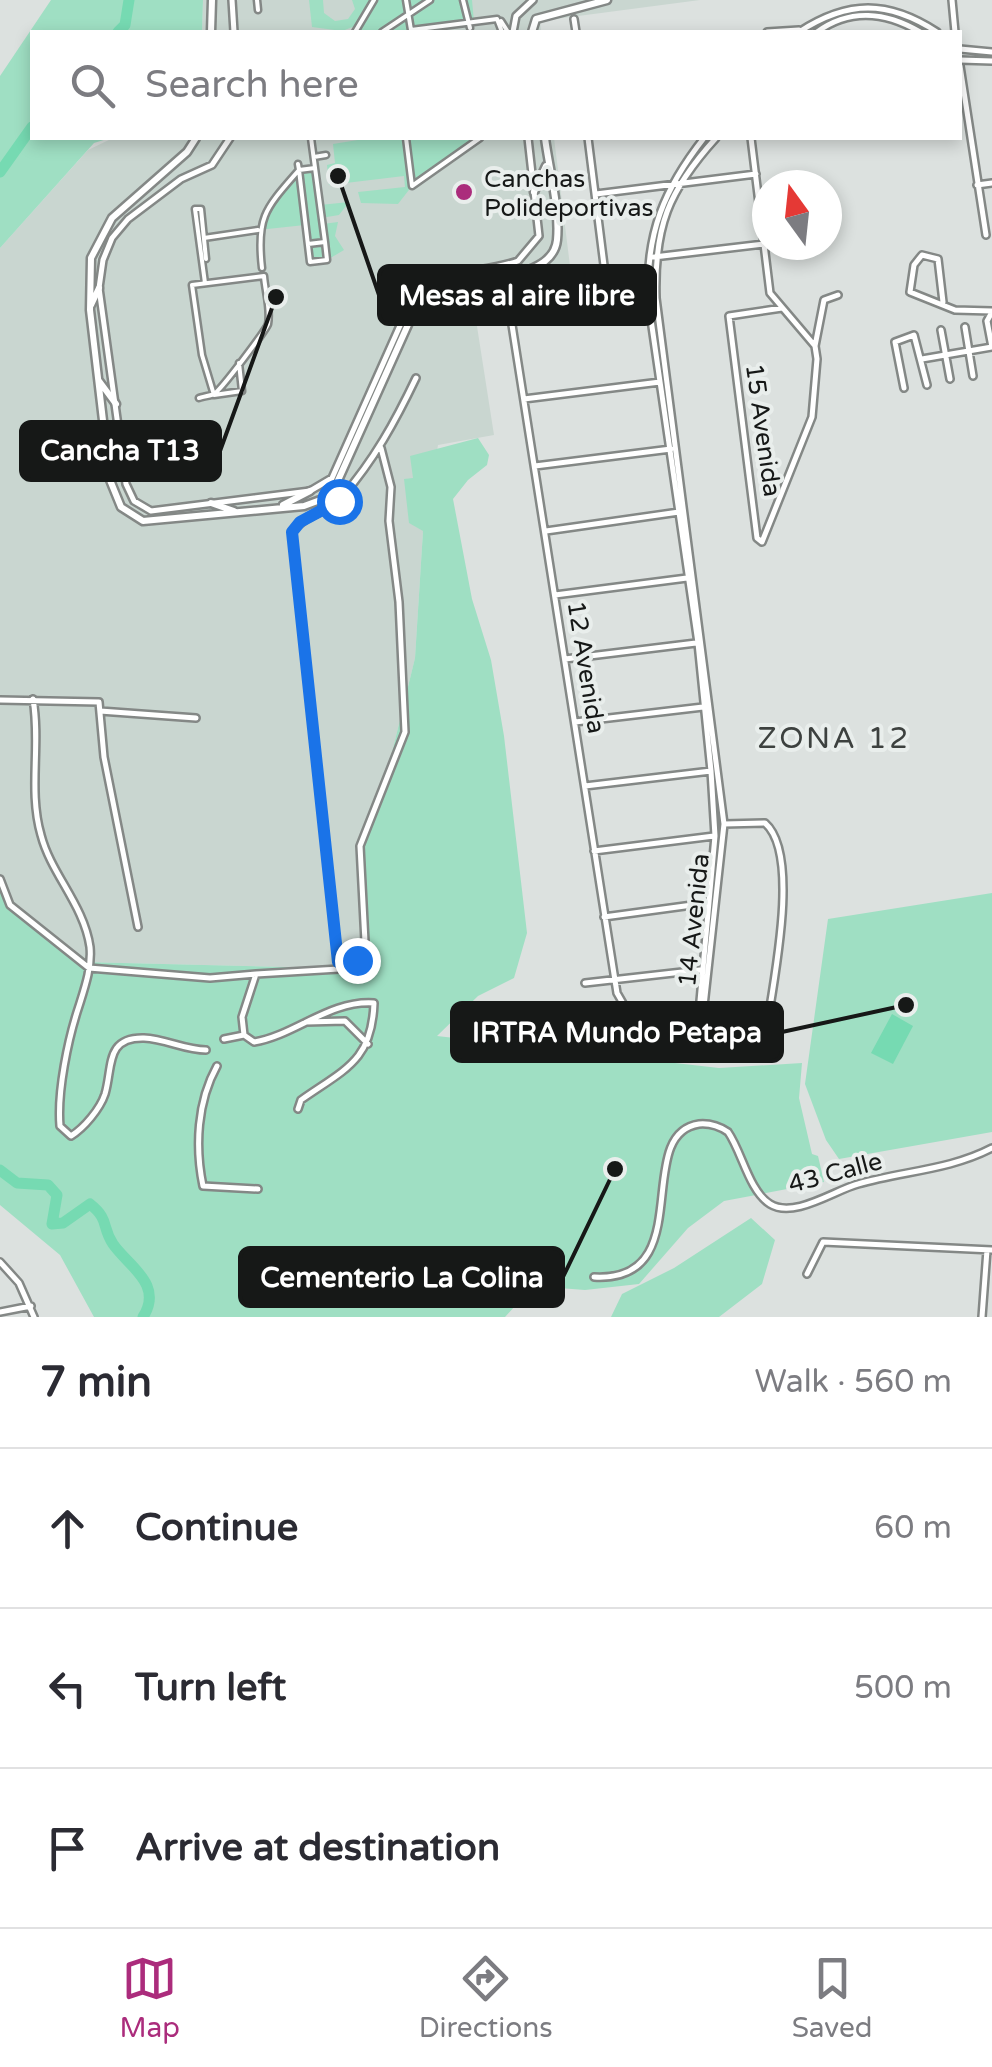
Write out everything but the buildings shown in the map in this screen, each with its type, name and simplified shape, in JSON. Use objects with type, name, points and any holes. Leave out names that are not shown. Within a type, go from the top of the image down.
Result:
[{"type":"street","points":[[211,30],[212,0]]},
{"type":"street","points":[[232,0],[234,30]]},
{"type":"street","points":[[256,0],[258,10]]},
{"type":"street","points":[[356,30],[370,0]]},
{"type":"street","points":[[406,0],[411,30]]},
{"type":"street","points":[[385,30],[430,0]]},
{"type":"street","points":[[509,30],[516,16],[533,0]]},
{"type":"street","points":[[533,30],[536,19],[547,14],[608,0]]},
{"type":"street","points":[[952,0],[955,30]]},
{"type":"street","points":[[465,2],[470,25]]},
{"type":"street","points":[[802,30],[826,14],[878,2],[905,10],[934,30]]},
{"type":"street","points":[[821,30],[841,19],[872,14],[900,20],[917,30]]},
{"type":"street","points":[[428,30],[498,19],[506,30]]},
{"type":"street","points":[[574,19],[576,30]]},
{"type":"street","points":[[962,49],[992,52]]},
{"type":"street","points":[[962,63],[992,61]]},
{"type":"street","points":[[962,77],[986,235]]},
{"type":"street","points":[[195,140],[187,152],[104,227],[89,270],[110,480],[121,507],[135,518],[153,522],[323,501],[338,489],[420,298],[448,283],[534,270],[551,257],[557,236],[545,140]]},
{"type":"street","points":[[90,310],[99,288],[103,260],[116,232],[180,179],[212,166],[229,140]]},
{"type":"street","points":[[298,167],[310,262],[327,260],[312,140]]},
{"type":"street","points":[[406,140],[412,186],[477,140]]},
{"type":"street","points":[[277,508],[332,478],[415,292],[431,279],[505,266],[528,253],[538,236],[528,140]]},
{"type":"street","points":[[588,140],[609,305],[652,298]]},
{"type":"street","name":"14 Avenida","points":[[632,1019],[655,1029],[678,1030],[691,1024],[699,1012],[719,836],[691,577],[647,257],[670,185],[703,140]]},
{"type":"street","name":"14 Avenida","points":[[704,969],[707,903],[724,824],[679,512],[674,448],[660,382],[652,298],[660,226],[680,183],[714,140]]},
{"type":"street","points":[[751,140],[755,170]]},
{"type":"street","points":[[314,157],[326,155]]},
{"type":"street","points":[[534,192],[548,163]]},
{"type":"street","points":[[298,167],[315,168]]},
{"type":"street","points":[[262,268],[258,230],[264,211],[298,167]]},
{"type":"street","points":[[596,194],[752,174]]},
{"type":"street","points":[[977,185],[992,183]]},
{"type":"street","points":[[302,201],[319,198]]},
{"type":"street","points":[[205,283],[195,210],[201,209],[206,259]]},
{"type":"street","points":[[306,226],[322,224]]},
{"type":"street","points":[[204,238],[258,230]]},
{"type":"street","points":[[308,244],[324,242]]},
{"type":"street","points":[[654,257],[752,245]]},
{"type":"street","points":[[922,359],[992,347],[988,320],[992,311],[966,312],[910,292],[914,265],[922,255],[934,255],[940,264],[943,302]]},
{"type":"street","points":[[766,260],[770,293],[815,346]]},
{"type":"street","points":[[264,276],[267,329],[214,395],[202,355],[192,285],[264,276]]},
{"type":"street","points":[[99,288],[126,484],[134,502],[151,511],[310,491]]},
{"type":"street","points":[[815,346],[824,300],[838,295]]},
{"type":"street","name":"12 Avenida","points":[[609,305],[515,319],[604,917],[620,1003],[632,1019]]},
{"type":"street","name":"15 Avenida","points":[[782,308],[728,316],[757,538],[766,539],[812,417],[815,346]]},
{"type":"street","points":[[965,327],[973,376]]},
{"type":"street","points":[[267,329],[276,331]]},
{"type":"street","points":[[942,330],[950,379]]},
{"type":"street","points":[[904,388],[896,340],[917,336],[927,385]]},
{"type":"street","points":[[198,398],[242,390],[238,362]]},
{"type":"street","points":[[0,880],[10,906],[89,968],[210,978],[339,968],[292,532],[308,516],[339,501],[381,448],[416,378]]},
{"type":"street","points":[[98,380],[116,404]]},
{"type":"street","points":[[524,399],[660,382]]},
{"type":"street","points":[[338,962],[366,961],[360,846],[405,732],[399,602],[389,521],[391,487],[381,448]]},
{"type":"street","points":[[535,466],[674,448]]},
{"type":"street","points":[[211,504],[240,512]]},
{"type":"street","points":[[546,531],[679,512]]},
{"type":"street","points":[[555,595],[691,577]]},
{"type":"street","points":[[565,659],[698,643]]},
{"type":"street","points":[[33,699],[38,724],[33,792],[41,837],[74,900],[90,945],[89,968],[66,1054],[58,1112],[60,1126],[70,1136],[83,1129],[104,1096],[110,1055],[122,1041],[142,1038],[206,1050]]},
{"type":"street","points":[[0,700],[99,702],[104,758],[138,927]]},
{"type":"street","points":[[575,722],[707,706]]},
{"type":"street","points":[[100,711],[196,718]]},
{"type":"street","points":[[584,786],[711,771]]},
{"type":"street","points":[[724,824],[760,821],[776,834],[782,908],[764,1045]]},
{"type":"street","points":[[594,852],[719,836]]},
{"type":"street","points":[[604,917],[707,903]]},
{"type":"street","points":[[584,983],[704,969]]},
{"type":"street","points":[[244,1035],[242,1017],[256,974]]},
{"type":"street","points":[[224,1039],[244,1035],[254,1042],[267,1040],[323,1011],[374,1003],[368,1044],[356,1062],[301,1100],[298,1109]]},
{"type":"street","points":[[303,1021],[345,1022],[368,1044]]},
{"type":"street","points":[[217,1066],[206,1090],[196,1155],[204,1186],[258,1189]]},
{"type":"street","name":"43 Calle","points":[[594,1277],[627,1270],[654,1242],[669,1148],[678,1134],[695,1125],[720,1126],[728,1132],[762,1197],[780,1208],[798,1206],[856,1184],[932,1170],[992,1148]]},
{"type":"street","points":[[807,1274],[823,1242],[989,1250],[982,1317]]},
{"type":"street","points":[[0,1262],[19,1283],[34,1317]]},
{"type":"street","points":[[0,1312],[30,1306]]},
{"type":"shaded area","points":[[51,0],[203,0],[202,30],[31,30]]},
{"type":"shaded area","points":[[203,0],[700,0],[540,21],[541,30],[202,30]]},
{"type":"shaded area","points":[[309,0],[323,0],[324,13],[335,21],[348,19],[355,9],[352,0],[472,0],[474,22],[426,30],[354,30],[358,25],[345,30],[312,27]]},
{"type":"shaded area","points":[[30,31],[30,140],[104,140],[94,143],[0,248],[0,76]]},
{"type":"shaded area","points":[[109,140],[554,140],[571,274],[471,288],[494,435],[438,445],[423,531],[415,658],[389,765],[363,829],[366,969],[81,962],[21,920],[0,892],[0,248],[88,150]]},
{"type":"shaded area","points":[[358,140],[477,140],[412,186],[398,204],[361,203],[358,192],[405,187],[404,176],[329,185],[327,165],[335,163],[333,144]]},
{"type":"shaded area","points":[[315,168],[320,205],[349,202],[339,215],[321,218],[323,224],[338,222],[335,236],[344,250],[327,260],[310,262],[305,225],[258,230],[264,211],[299,170]]},
{"type":"shaded area","points":[[478,438],[489,455],[487,465],[453,499],[472,599],[491,660],[504,736],[527,933],[514,978],[478,996],[437,1036],[719,1068],[802,1063],[799,1098],[812,1154],[818,1156],[824,1182],[724,1201],[688,1228],[639,1284],[585,1290],[533,1286],[505,1317],[94,1317],[60,1255],[0,1205],[0,892],[21,920],[81,962],[365,969],[363,829],[389,765],[415,658],[423,531],[409,523],[404,479],[413,478],[410,456]]},
{"type":"shaded area","points":[[992,893],[992,1132],[839,1159],[826,1140],[805,1084],[828,919]]},
{"type":"shaded area","points":[[892,1014],[913,1026],[893,1064],[871,1053]]},
{"type":"shaded area","points":[[751,1218],[775,1240],[762,1284],[719,1317],[611,1317],[622,1294],[674,1268]]},
{"type":"waterway","points":[[120,30],[125,25],[129,0]]},
{"type":"waterway","points":[[0,172],[30,130]]},
{"type":"waterway","points":[[0,1170],[17,1183],[48,1185],[57,1195],[52,1224],[63,1223],[90,1204],[96,1210],[113,1244],[147,1285],[148,1305],[143,1317]]},
{"type":"place","name":"Mesas al aire libre","points":[[338,176]]},
{"type":"place","name":"Canchas Polideportivas","points":[[464,192]]},
{"type":"place","name":"Cancha T13","points":[[276,297]]},
{"type":"place","name":"IRTRA Mundo Petapa","points":[[906,1005]]},
{"type":"place","name":"Cementerio La Colina","points":[[615,1169]]},
{"type":"district","name":"ZONA 12","points":[[834,738]]},
{"type":"route","points":[[339,501],[300,522],[292,532],[338,962],[357,960]]}]
